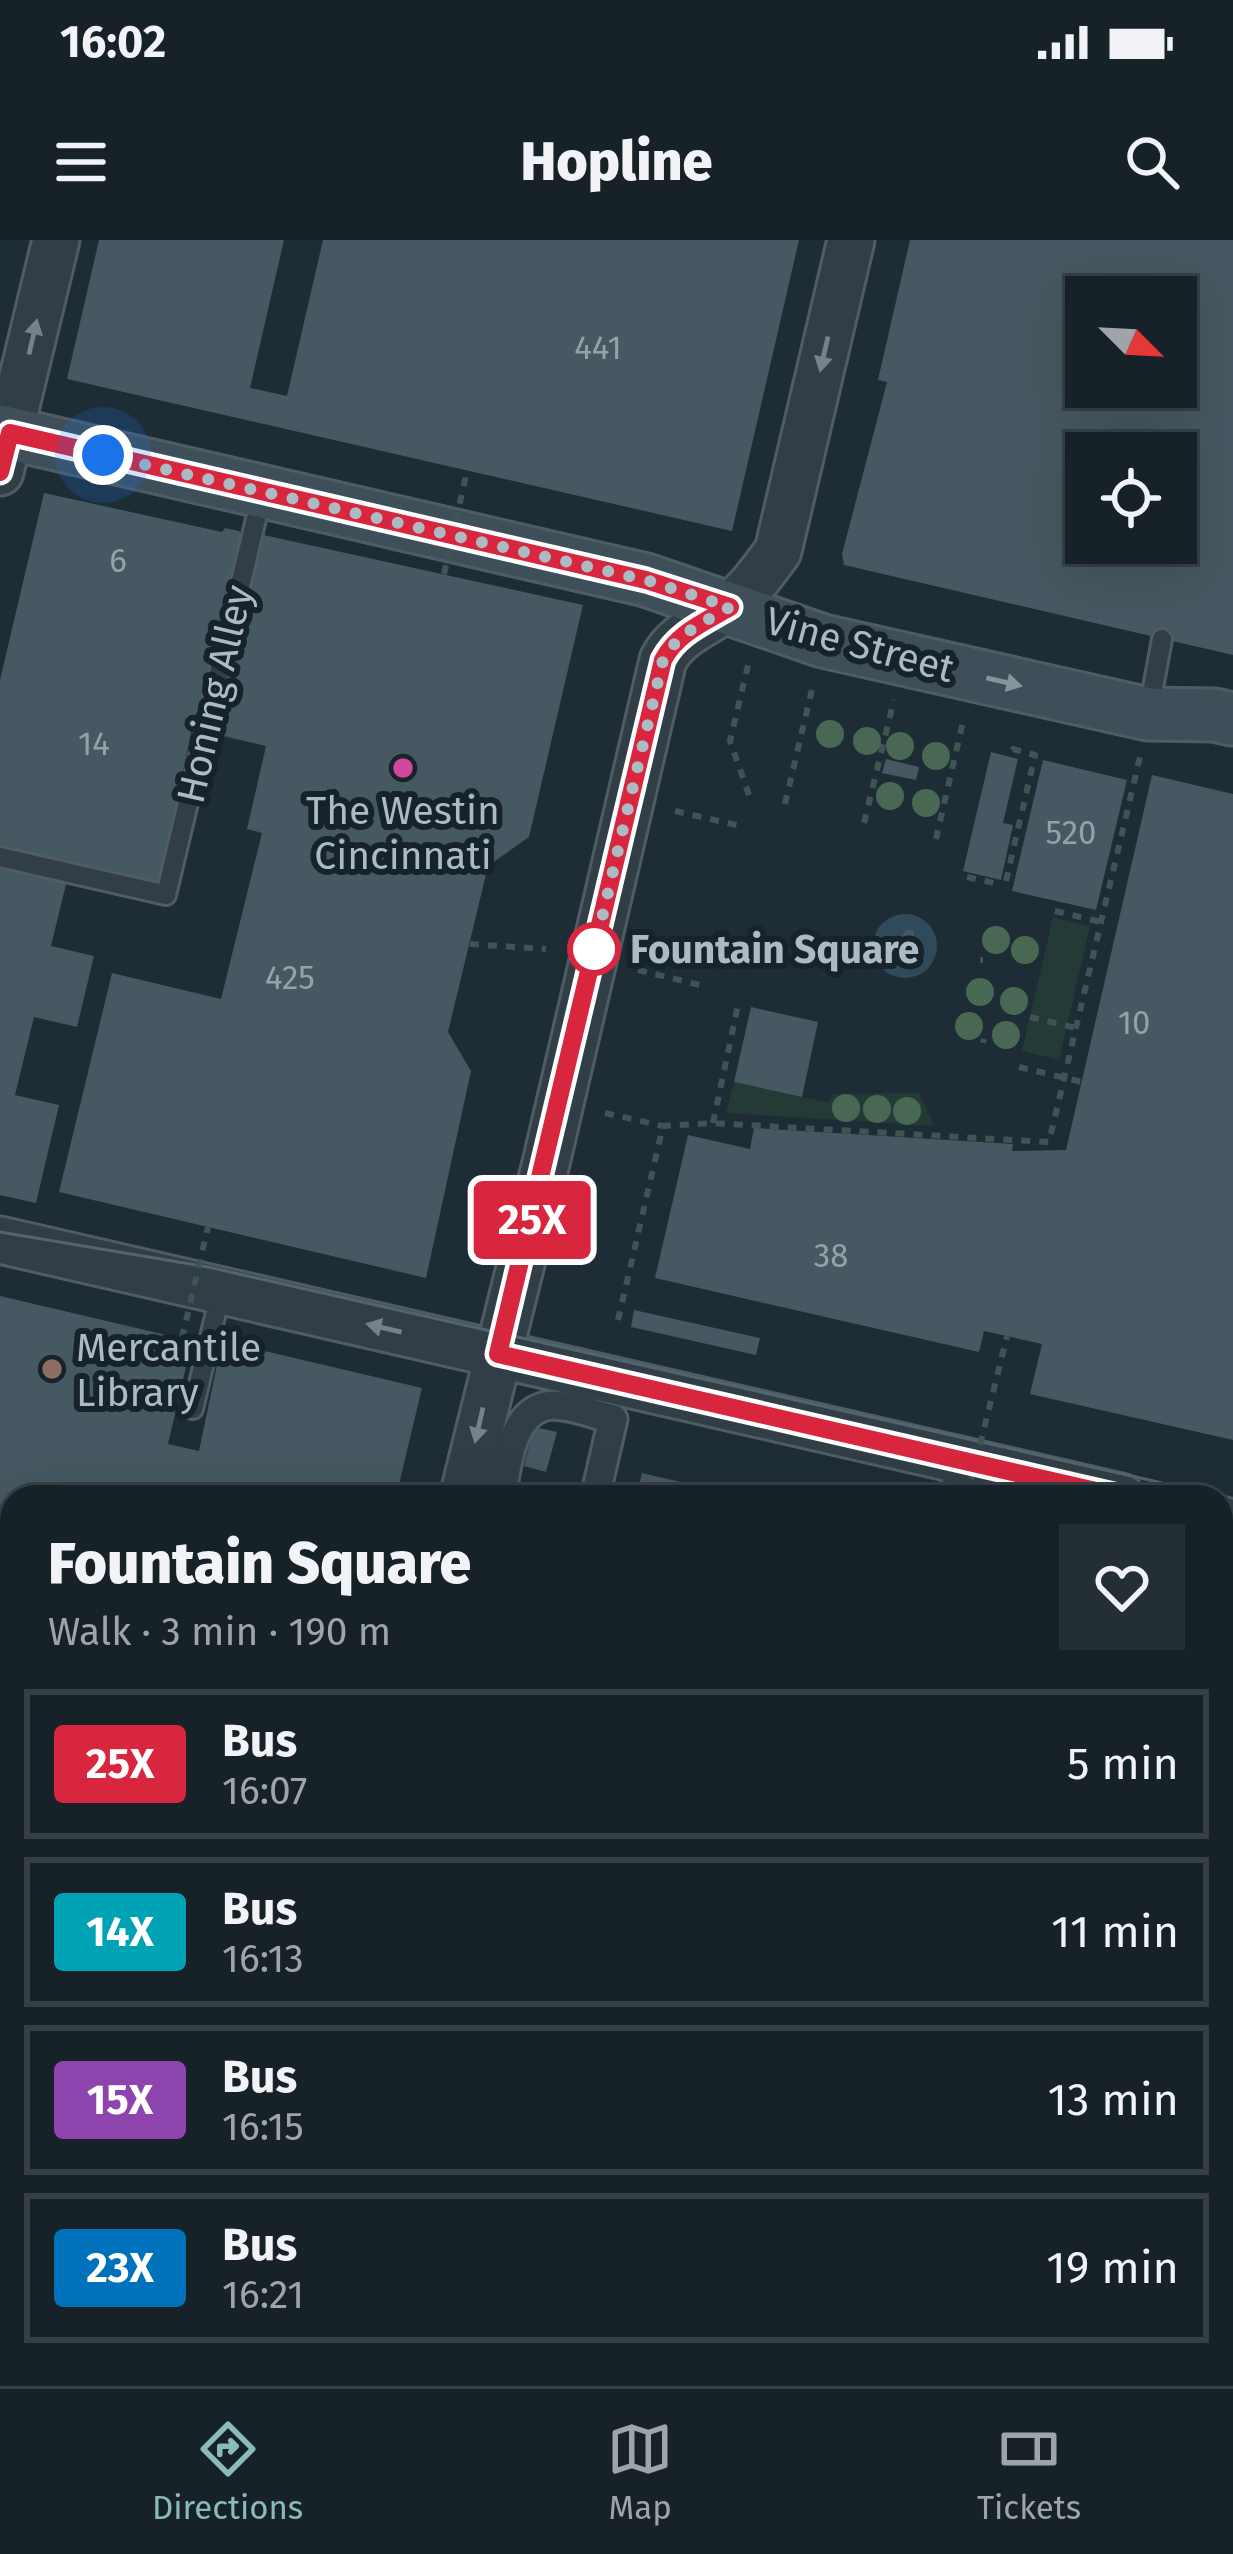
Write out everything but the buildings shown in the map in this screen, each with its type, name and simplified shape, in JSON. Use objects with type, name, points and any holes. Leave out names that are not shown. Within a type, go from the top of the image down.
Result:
[{"type":"main road","name":"Vine Street","points":[[3,445],[262,494],[646,580],[824,641],[1144,734],[1214,715],[1233,719]]},
{"type":"street","points":[[3,445],[56,240]]},
{"type":"street","points":[[466,1485],[663,660],[684,634],[730,607],[778,551],[851,240]]},
{"type":"street","points":[[0,1240],[498,1354],[617,1401],[957,1484]]},
{"type":"street","points":[[504,1485],[514,1440],[529,1414],[549,1405],[617,1401]]},
{"type":"lane","name":"Honing Alley","points":[[0,857],[166,895],[262,494]]},
{"type":"lane","points":[[1144,734],[1162,639]]},
{"type":"lane","points":[[193,1409],[221,1291]]},
{"type":"lane","points":[[599,1485],[617,1401]]},
{"type":"path","points":[[445,574],[467,471]]},
{"type":"path","points":[[748,795],[730,741],[749,661]]},
{"type":"path","points":[[785,804],[814,677]]},
{"type":"path","points":[[864,823],[895,697]]},
{"type":"path","points":[[936,839],[965,713]]},
{"type":"path","points":[[605,1113],[664,1126],[713,1123],[1048,1142],[1144,734]]},
{"type":"path","points":[[1006,881],[1035,755],[1013,749],[1011,757]]},
{"type":"path","points":[[676,811],[741,826]]},
{"type":"path","points":[[967,877],[994,883]]},
{"type":"path","points":[[1055,911],[1101,922]]},
{"type":"path","points":[[470,944],[546,949]]},
{"type":"path","points":[[638,970],[704,986]]},
{"type":"path","points":[[713,1123],[738,1004]]},
{"type":"path","points":[[1030,1017],[1076,1028]]},
{"type":"path","points":[[1018,1067],[1082,1082]]},
{"type":"path","points":[[618,1320],[664,1126]]},
{"type":"path","points":[[984,1127],[985,1140]]},
{"type":"path","points":[[182,1338],[208,1227]]},
{"type":"path","points":[[957,1484],[1007,1336]]},
{"type":"green space","points":[[1053,917],[1090,926],[1059,1060],[1022,1051]]},
{"type":"green space","points":[[734,1082],[829,1103],[832,1094],[919,1093],[934,1126],[726,1113]]},
{"type":"water","points":[[905,914],[928,923],[937,946],[928,969],[905,978],[882,969],[873,946],[882,923]]},
{"type":"tram line","points":[[0,1232],[208,1267],[1168,1485]]},
{"type":"bus line","name":"25X","points":[[0,472],[10,433],[646,580],[730,607],[684,634],[663,660],[498,1354],[1070,1485]]},
{"type":"place","name":"The Westin Cincinnati","points":[[403,768]]},
{"type":"place","name":"Fountain Square","points":[[594,949]]},
{"type":"place","name":"Mercantile Library","points":[[52,1369]]},
{"type":"route","points":[[103,455],[646,580],[730,607],[684,634],[663,660],[592,960],[594,949]]}]
